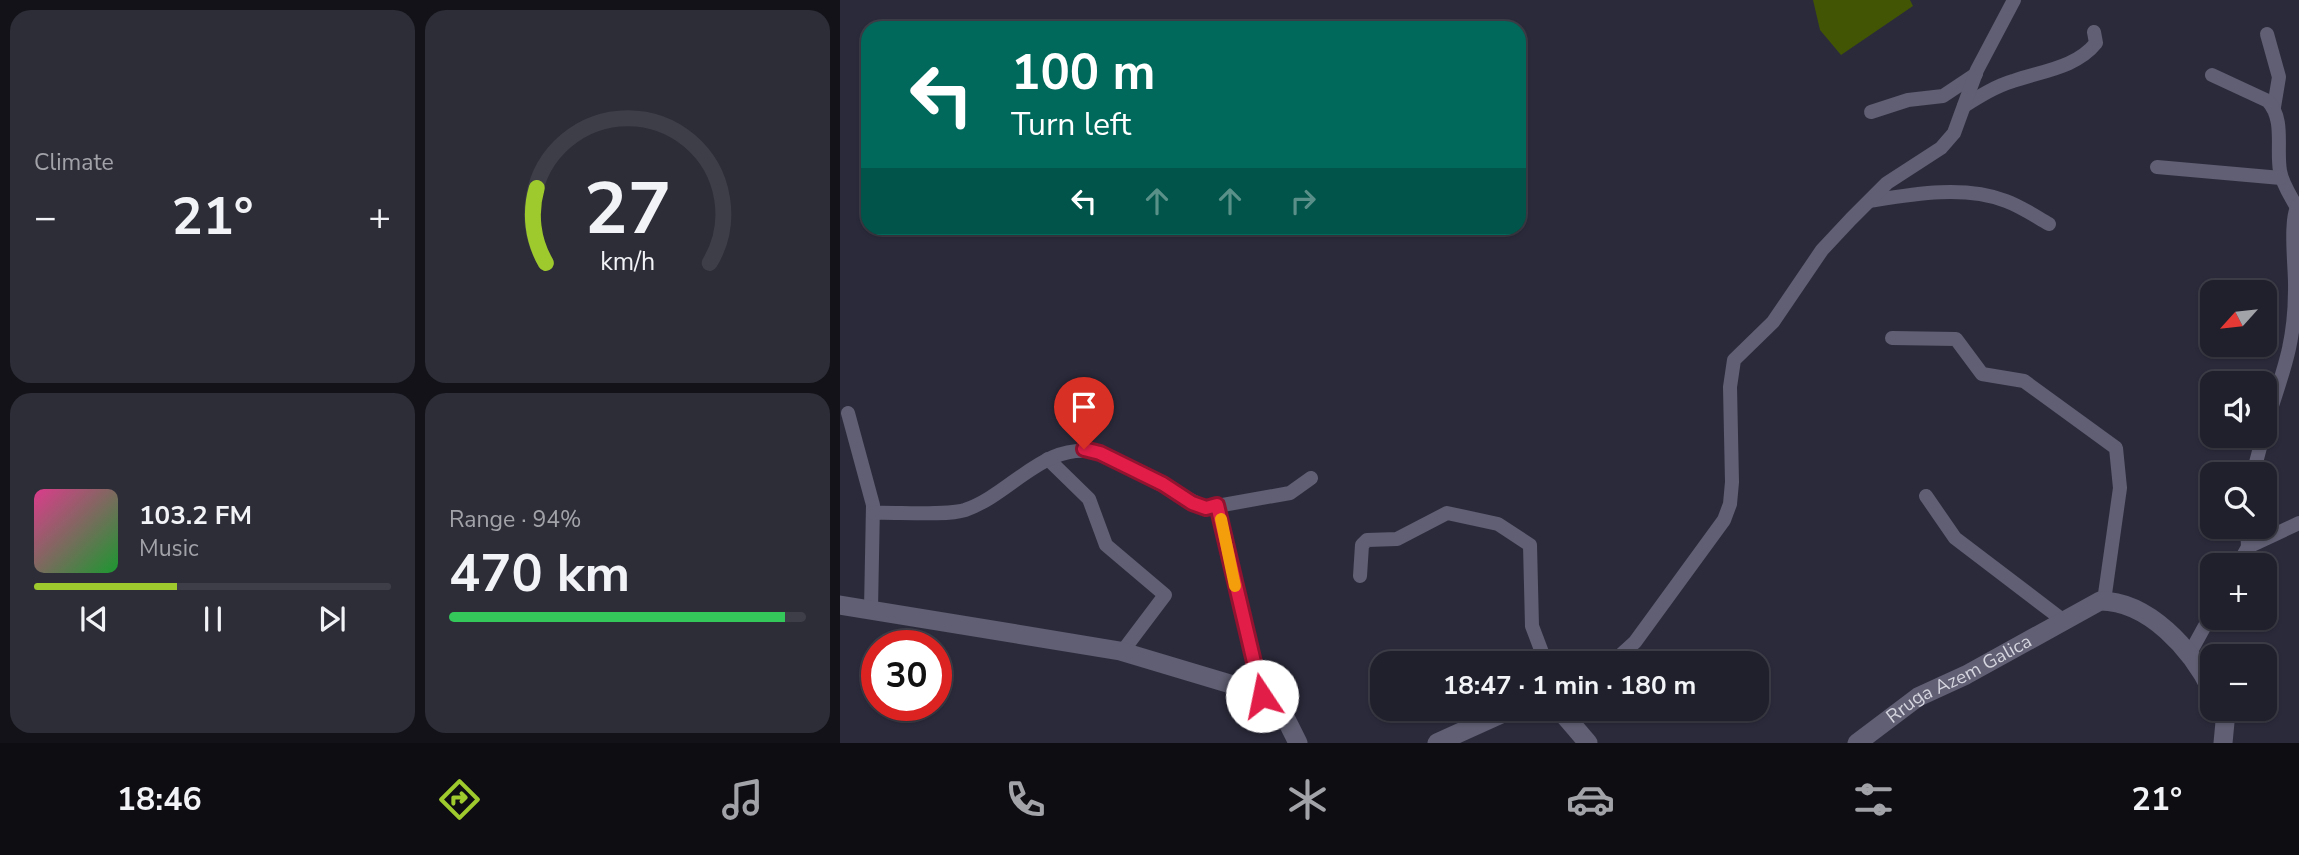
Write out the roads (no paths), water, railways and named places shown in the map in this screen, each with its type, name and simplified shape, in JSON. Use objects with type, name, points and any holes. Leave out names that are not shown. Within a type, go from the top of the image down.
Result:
[{"type":"street","points":[[1625,651],[1635,642],[1724,520],[1730,504],[1733,451],[1730,387],[1734,360],[1759,339],[1822,250],[1888,183],[1941,148],[1954,132],[1976,74],[2014,0]]},
{"type":"street","points":[[1964,106],[2012,81],[2040,75],[2078,57],[2096,43],[2094,32]]},
{"type":"street","points":[[2267,34],[2279,77],[2274,107],[2281,178],[2298,205],[2295,326],[2286,370],[2277,395]]},
{"type":"street","points":[[1871,112],[1908,100],[1943,96],[1976,74]]},
{"type":"street","points":[[2212,75],[2268,101],[2274,107]]},
{"type":"street","points":[[2157,167],[2281,178]]},
{"type":"street","points":[[1870,201],[1921,193],[1963,193],[2006,201],[2049,223]]},
{"type":"street","points":[[1892,338],[1956,339],[1982,374],[2024,381],[2116,448],[2120,488],[2104,601],[2125,604],[2150,619],[2190,653],[2200,670]]},
{"type":"street","points":[[848,413],[873,513],[871,609]]},
{"type":"street","points":[[873,513],[962,511],[980,503],[1048,458],[1084,449],[1100,453],[1206,508],[1263,500],[1290,492],[1311,478]]},
{"type":"street","points":[[1048,458],[1089,499],[1106,545],[1165,595],[1122,652]]},
{"type":"street","points":[[1927,496],[1955,538],[2064,621]]},
{"type":"street","points":[[1217,505],[1262,696]]},
{"type":"street","points":[[1360,576],[1363,545],[1367,540],[1397,539],[1447,513],[1498,524],[1530,545],[1532,626],[1539,651]]},
{"type":"street","points":[[2248,547],[2299,523]]},
{"type":"street","points":[[2245,553],[2248,539]]},
{"type":"street","name":"Rruga Azem Galica","points":[[1857,743],[1918,697],[1966,675],[2104,601]]},
{"type":"street","points":[[840,605],[1122,652],[1262,696],[1276,703],[1298,743]]},
{"type":"street","points":[[2190,653],[2203,630]]},
{"type":"street","points":[[1437,743],[1486,721]]},
{"type":"street","points":[[1569,721],[1588,743]]},
{"type":"street","points":[[2223,743],[2224,721]]}]
